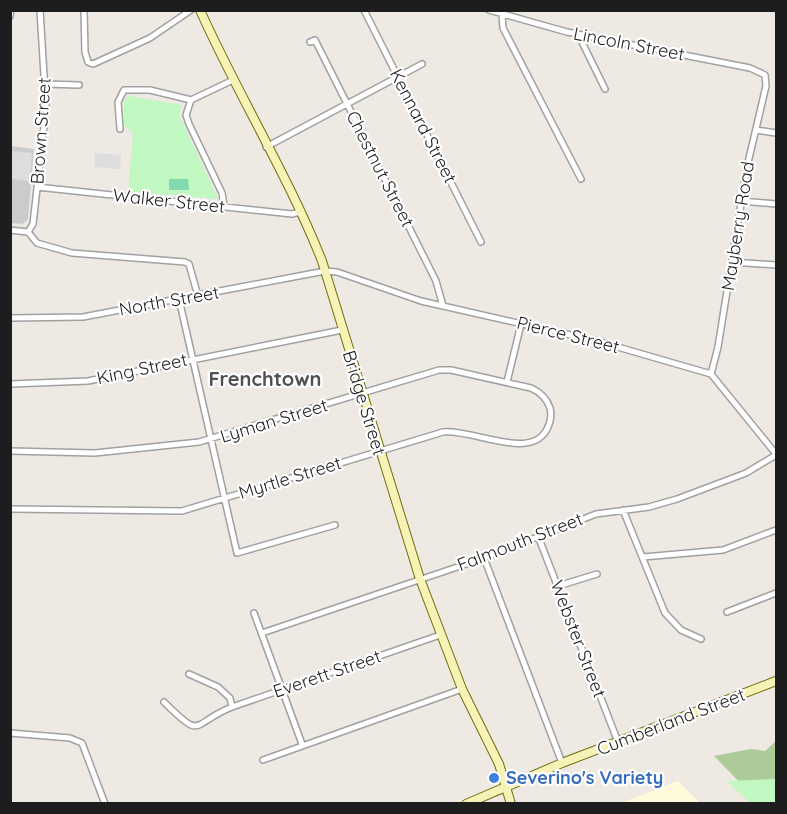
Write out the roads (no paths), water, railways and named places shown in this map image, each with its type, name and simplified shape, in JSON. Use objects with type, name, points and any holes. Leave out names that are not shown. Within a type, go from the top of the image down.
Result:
[{"type":"street","points":[[10,15],[11,10]]},
{"type":"street","name":"Brown Street","points":[[28,232],[33,224],[44,132],[46,84],[40,10]]},
{"type":"street","points":[[84,10],[85,52],[88,62],[93,64],[150,38],[191,10]]},
{"type":"street","name":"Bridge Street","points":[[200,10],[232,80],[300,212],[325,272],[420,579],[462,689],[507,786],[511,804]]},
{"type":"street","name":"Kennard Street","points":[[364,10],[481,242]]},
{"type":"street","name":"Lincoln Street","points":[[489,10],[578,34],[750,68],[761,72],[765,79]]},
{"type":"street","points":[[502,15],[503,28],[580,179]]},
{"type":"street","points":[[578,34],[605,89]]},
{"type":"street","name":"Chestnut Street","points":[[310,42],[315,40],[436,281],[443,306]]},
{"type":"street","points":[[266,147],[422,64]]},
{"type":"street","name":"Mayberry Road","points":[[711,374],[765,79]]},
{"type":"street","points":[[120,129],[118,102],[124,90],[150,90],[191,100],[232,80]]},
{"type":"street","points":[[46,84],[79,85]]},
{"type":"street","points":[[191,100],[186,115],[222,193],[224,206]]},
{"type":"street","points":[[756,130],[777,133]]},
{"type":"street","name":"Walker Street","points":[[37,187],[292,214],[300,212]]},
{"type":"street","points":[[741,201],[777,204]]},
{"type":"street","points":[[10,231],[28,232],[37,243],[83,255],[185,262],[189,264],[198,296]]},
{"type":"street","points":[[732,262],[777,265]]},
{"type":"street","name":"Pierce Street","points":[[325,272],[343,273],[398,294],[597,341],[711,374]]},
{"type":"street","name":"North Street","points":[[10,318],[83,317],[325,272]]},
{"type":"street","points":[[179,299],[237,552],[335,525]]},
{"type":"street","points":[[507,382],[521,324]]},
{"type":"street","name":"King Street","points":[[10,384],[77,382],[342,330]]},
{"type":"street","name":"Lyman Street","points":[[10,451],[95,453],[211,440],[439,370],[531,388],[542,395],[549,405],[551,416]]},
{"type":"street","points":[[711,374],[777,454]]},
{"type":"street","name":"Myrtle Street","points":[[10,509],[172,512],[224,499],[379,450],[449,431],[528,444],[544,434],[551,416]]},
{"type":"street","name":"Falmouth Street","points":[[262,633],[484,558],[596,514],[649,507],[677,500],[746,473],[777,454]]},
{"type":"street","points":[[623,510],[668,617],[681,630],[701,639]]},
{"type":"street","points":[[643,557],[723,550],[777,530]]},
{"type":"street","name":"Webster Street","points":[[538,536],[618,742]]},
{"type":"street","points":[[484,558],[562,763]]},
{"type":"street","points":[[558,586],[597,574]]},
{"type":"street","points":[[727,612],[777,592]]},
{"type":"street","points":[[254,613],[302,744]]},
{"type":"street","name":"Everett Street","points":[[164,702],[185,723],[197,727],[206,724],[214,714],[232,707],[440,635]]},
{"type":"street","points":[[189,674],[218,687],[230,698],[232,707]]},
{"type":"street","name":"Cumberland Street","points":[[466,804],[562,763],[777,681]]},
{"type":"street","points":[[263,760],[302,744],[366,725],[462,689]]},
{"type":"street","points":[[10,732],[69,738],[82,743],[105,804]]},
{"type":"place","name":"Severino's Variety","points":[[494,778]]},
{"type":"district","name":"Frenchtown","points":[[265,379]]}]
